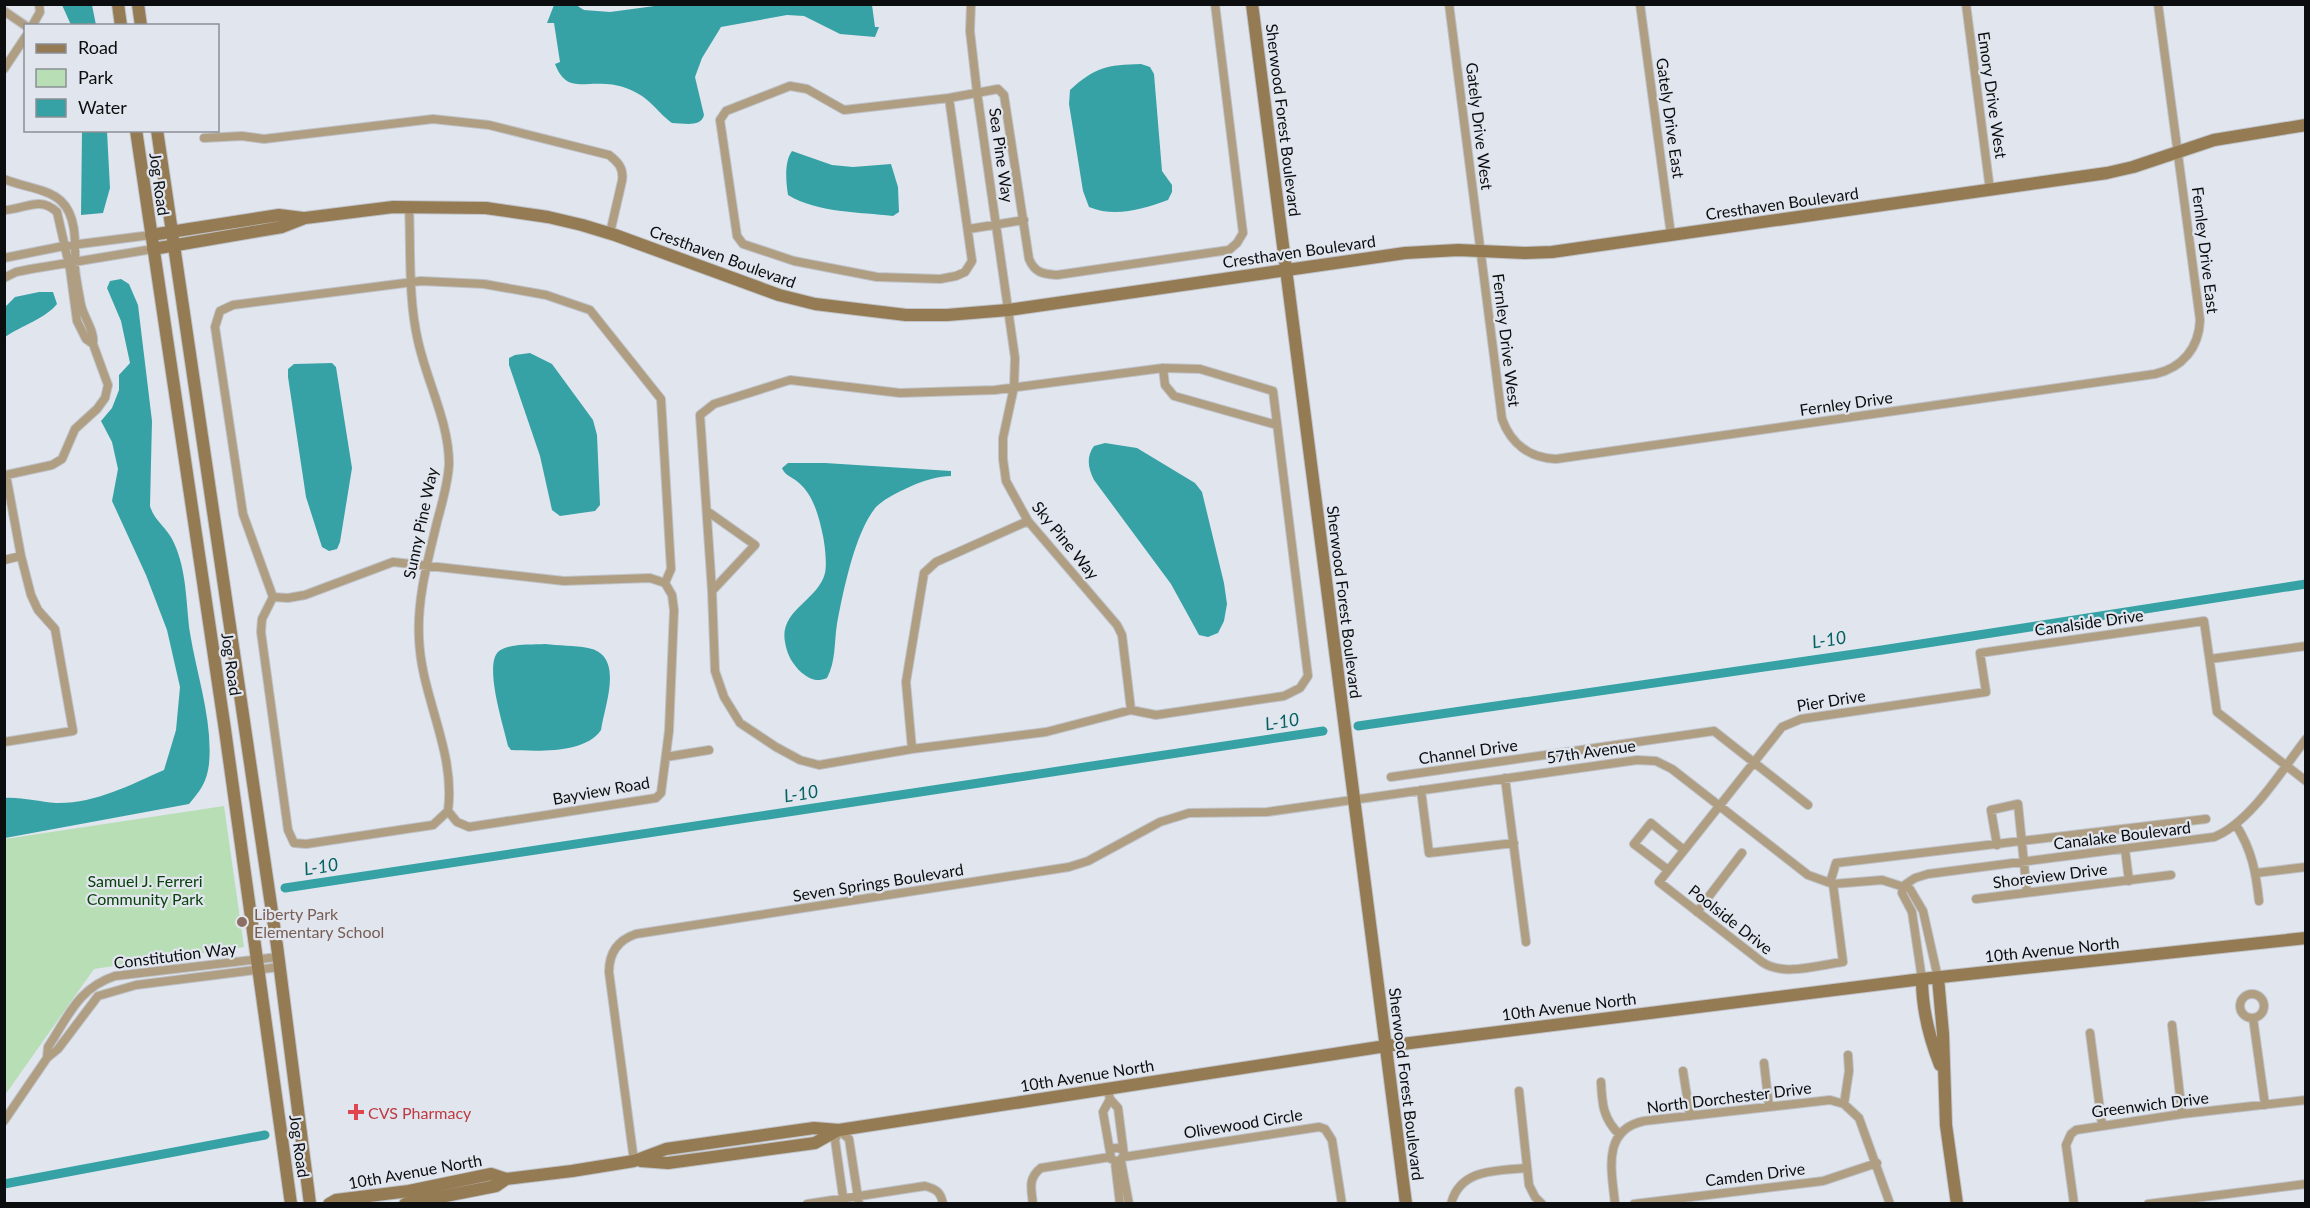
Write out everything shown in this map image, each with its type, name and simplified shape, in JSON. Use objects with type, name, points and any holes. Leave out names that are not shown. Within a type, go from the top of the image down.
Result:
[{"type":"street","points":[[33,24],[40,12],[39,4]]},
{"type":"street","points":[[118,4],[121,24]]},
{"type":"street","points":[[138,4],[141,24]]},
{"type":"street","name":"Sea Pine Way","points":[[971,4],[970,31],[1008,310]]},
{"type":"street","points":[[949,98],[972,261],[965,272],[940,279],[877,277],[794,261],[743,244],[737,236],[720,120],[726,111],[790,86],[807,89],[844,110],[949,98],[998,89],[1004,94],[1029,259],[1033,267],[1041,274],[1057,275],[1228,250],[1237,243],[1243,233],[1215,4]]},
{"type":"street","name":"Sherwood Forest Boulevard","points":[[1252,4],[1406,1203]]},
{"type":"street","name":"Gately Drive West","points":[[1449,4],[1480,251]]},
{"type":"street","name":"Gately Drive East","points":[[1640,4],[1671,235]]},
{"type":"street","name":"Emory Drive West","points":[[1966,4],[1990,190]]},
{"type":"street","name":"Fernley Drive East","points":[[2158,4],[2200,320],[2199,333],[2191,351]]},
{"type":"street","points":[[4,11],[24,25]]},
{"type":"street","points":[[4,69],[24,39]]},
{"type":"street","points":[[204,138],[242,136],[264,139],[433,119],[489,125],[609,154],[619,162],[623,172],[622,181],[610,233]]},
{"type":"street","name":"Cresthaven Boulevard","points":[[151,235],[279,215],[305,218],[409,206],[447,206],[514,211],[555,218],[610,233],[779,296],[815,304],[906,315],[947,315],[1008,310],[1423,251],[1552,252],[2107,173],[2240,134],[2306,125]]},
{"type":"street","name":"Jog Road","points":[[136,132],[225,730],[291,1203]]},
{"type":"street","name":"Jog Road","points":[[157,132],[279,962],[310,1203]]},
{"type":"street","points":[[5,181],[45,192],[60,200],[69,211],[76,244],[73,264]]},
{"type":"street","points":[[4,210],[36,203],[52,208],[60,219],[64,246],[73,264],[81,307],[94,338],[93,344],[108,385],[105,398],[97,409],[75,429],[62,459],[52,465],[6,475],[21,556],[31,595],[38,610],[55,629],[73,731],[4,742]]},
{"type":"street","name":"Sunny Pine Way","points":[[409,206],[413,316],[418,342],[448,448],[448,480],[426,566],[420,607],[419,639],[423,672],[443,746],[450,792],[448,811]]},
{"type":"street","name":"Cresthaven Boulevard","points":[[153,249],[282,227],[305,218]]},
{"type":"street","points":[[969,229],[1024,220]]},
{"type":"street","points":[[4,258],[76,244],[151,235]]},
{"type":"street","points":[[4,278],[23,270],[73,264],[153,249]]},
{"type":"street","name":"Fernley Drive West","points":[[1480,251],[1501,413],[1507,431]]},
{"type":"street","points":[[18,254],[23,270]]},
{"type":"street","points":[[273,597],[305,595],[393,562],[564,582],[650,578],[665,583],[671,569],[661,399],[590,310],[546,295],[484,284],[412,281],[233,305],[220,311],[215,327],[243,514],[273,597],[262,619],[261,632],[288,830],[294,843],[306,844],[434,825],[448,811]]},
{"type":"street","name":"Sky Pine Way","points":[[1008,310],[1014,338],[1014,387],[1003,431],[1004,474],[1012,494],[1028,521],[1117,625],[1122,635],[1131,710]]},
{"type":"street","name":"Fernley Drive","points":[[1507,431],[1520,447],[1531,454],[1556,459],[2155,374],[2179,364],[2191,351]]},
{"type":"street","points":[[1163,368],[1165,385],[1174,396],[1277,425]]},
{"type":"street","points":[[1163,368],[1200,369],[1273,391],[1308,676],[1300,688],[1284,696],[1156,715],[1131,710],[1046,732],[912,749],[819,765],[792,756],[740,723],[724,697],[715,671],[700,415],[714,404],[790,380],[900,393],[995,390],[1163,368]]},
{"type":"street","points":[[707,511],[755,545],[712,591]]},
{"type":"street","points":[[912,749],[906,682],[924,573],[936,562],[1028,521]]},
{"type":"street","points":[[4,560],[21,556]]},
{"type":"street","name":"Bayview Road","points":[[448,811],[457,822],[469,827],[656,798],[661,792],[666,757],[674,610],[672,595],[665,583]]},
{"type":"street","name":"Canalside Drive","points":[[1986,693],[1980,653],[2204,621],[2210,659]]},
{"type":"street","points":[[2306,646],[2210,659],[2217,712],[2306,781]]},
{"type":"street","name":"Pier Drive","points":[[1719,806],[1777,731],[1794,720],[1986,693]]},
{"type":"street","points":[[225,730],[244,726]]},
{"type":"street","name":"Channel Drive","points":[[1391,777],[1714,731],[1808,805]]},
{"type":"street","name":"Canalake Boulevard","points":[[1903,886],[1915,878],[1928,874],[2207,839],[2221,834],[2236,825],[2306,740]]},
{"type":"street","points":[[666,757],[709,750]]},
{"type":"street","name":"57th Avenue","points":[[1354,800],[1650,760],[1667,766],[1808,875],[1832,884],[1882,880],[1903,886]]},
{"type":"street","points":[[1505,778],[1526,942]]},
{"type":"street","points":[[1421,790],[1429,854],[1514,843]]},
{"type":"street","name":"Seven Springs Boulevard","points":[[634,1161],[609,965],[615,948],[630,936],[1069,867],[1088,861],[1160,822],[1189,813],[1268,812],[1354,800]]},
{"type":"street","points":[[1996,844],[1991,810],[2018,804],[2027,893]]},
{"type":"street","points":[[1684,850],[1651,823],[1634,844],[1668,870],[1684,850],[1719,806]]},
{"type":"street","points":[[1832,884],[1836,863],[2206,819]]},
{"type":"street","points":[[2236,825],[2248,846],[2256,873],[2259,901]]},
{"type":"street","name":"Shoreview Drive","points":[[2125,849],[2129,881]]},
{"type":"street","points":[[1697,912],[1742,853]]},
{"type":"street","points":[[2256,873],[2306,867]]},
{"type":"street","name":"Poolside Drive","points":[[1668,870],[1659,882],[1762,963],[1773,968],[1785,969],[1843,962],[1832,884]]},
{"type":"street","name":"Shoreview Drive","points":[[1976,899],[2171,876]]},
{"type":"street","points":[[1944,1074],[1932,1043],[1922,1003],[1922,980],[1914,923],[1910,906],[1902,893],[1903,886],[1910,889],[1919,902],[1926,921],[1938,978],[1944,1074],[1946,1125],[1957,1203]]},
{"type":"street","name":"10th Avenue North","points":[[405,1203],[496,1186],[507,1179],[634,1161],[668,1163],[815,1143],[839,1130],[1109,1094],[1386,1046],[1938,978],[2306,938]]},
{"type":"street","name":"Constitution Way","points":[[47,1058],[48,1047],[83,993],[102,980],[115,976],[279,962]]},
{"type":"street","name":"Constitution Way","points":[[4,1121],[47,1058],[58,1049],[98,996],[135,985],[258,964]]},
{"type":"street","points":[[2253,1018],[2265,1105]]},
{"type":"street","points":[[2172,1026],[2182,1114]]},
{"type":"street","points":[[2090,1033],[2102,1125]]},
{"type":"street","points":[[1848,1055],[1849,1071],[1844,1104],[1859,1118],[1890,1203]]},
{"type":"street","points":[[1764,1063],[1769,1107]]},
{"type":"street","points":[[1683,1071],[1690,1116]]},
{"type":"street","points":[[1601,1082],[1605,1118],[1620,1135],[1612,1153],[1615,1203]]},
{"type":"street","points":[[1518,1091],[1527,1168],[1532,1191],[1542,1203]]},
{"type":"street","points":[[1109,1094],[1103,1112],[1129,1203]]},
{"type":"street","points":[[1109,1094],[1119,1108],[1117,1157],[1120,1203]]},
{"type":"street","name":"Greenwich Drive","points":[[2074,1203],[2066,1145],[2067,1139],[2076,1130],[2182,1114],[2306,1100]]},
{"type":"street","name":"North Dorchester Drive","points":[[1620,1135],[1637,1123],[1824,1101],[1844,1104]]},
{"type":"street","name":"Olivewood Circle","points":[[1033,1203],[1031,1180],[1041,1168],[1319,1127],[1330,1134],[1332,1140],[1342,1203]]},
{"type":"street","points":[[844,1201],[835,1140],[839,1130],[849,1139],[858,1200]]},
{"type":"street","name":"Camden Drive","points":[[1634,1203],[1823,1181],[1877,1163]]},
{"type":"street","points":[[1451,1203],[1457,1187],[1475,1176],[1489,1172],[1527,1168]]},
{"type":"street","name":"10th Avenue North","points":[[329,1203],[336,1200],[409,1191],[491,1174],[507,1179]]},
{"type":"street","points":[[2148,1203],[2306,1184]]},
{"type":"street","points":[[807,1203],[858,1200],[925,1186],[936,1189],[943,1203]]},
{"type":"street","points":[[1718,1193],[1719,1203]]},
{"type":"green space","name":"Samuel J. Ferreri Community Park","points":[[224,806],[244,947],[94,969],[5,1095],[5,839]]},
{"type":"water","points":[[62,5],[92,5],[96,24],[71,24]]},
{"type":"water","points":[[554,5],[576,5],[584,10],[610,12],[662,5],[872,5],[875,27],[879,27],[875,37],[840,34],[804,16],[787,15],[721,27],[702,58],[695,77],[704,115],[699,122],[695,123],[672,123],[645,98],[627,88],[609,84],[575,84],[564,79],[559,73],[555,64],[560,62],[554,23],[547,23]]},
{"type":"water","points":[[1141,64],[1150,67],[1154,74],[1162,171],[1172,185],[1172,192],[1168,200],[1129,211],[1109,212],[1089,207],[1083,191],[1069,104],[1070,90],[1087,76],[1102,69],[1119,65]]},
{"type":"water","points":[[82,132],[107,132],[110,188],[103,213],[81,215]]},
{"type":"water","points":[[792,151],[832,165],[853,167],[891,164],[898,187],[899,212],[893,216],[839,211],[812,205],[788,195],[787,166]]},
{"type":"water","points":[[121,279],[129,284],[138,305],[152,421],[150,506],[171,538],[181,565],[190,633],[209,731],[207,776],[189,804],[5,838],[5,798],[56,803],[70,802],[98,797],[125,787],[164,770],[176,730],[180,687],[167,630],[146,575],[112,501],[118,469],[112,442],[101,421],[112,408],[119,390],[119,375],[130,363],[121,321],[107,288],[110,281]]},
{"type":"water","points":[[39,292],[53,292],[57,304],[40,318],[5,337],[5,307],[15,297]]},
{"type":"water","points":[[530,353],[552,364],[593,420],[597,435],[600,505],[595,511],[560,516],[552,510],[540,456],[509,365],[509,358]]},
{"type":"water","points":[[332,363],[336,367],[352,468],[340,542],[337,549],[329,551],[322,547],[306,497],[288,369],[294,364]]},
{"type":"water","points":[[1105,443],[1137,448],[1195,483],[1202,492],[1227,604],[1224,621],[1218,633],[1208,637],[1199,635],[1171,584],[1094,480],[1089,467],[1090,454],[1094,446]]},
{"type":"water","points":[[788,463],[825,463],[951,471],[951,476],[938,477],[920,483],[890,497],[876,507],[869,518],[856,547],[846,580],[832,665],[827,678],[820,680],[811,679],[799,670],[789,655],[785,642],[788,622],[793,613],[821,583],[826,565],[823,536],[815,507],[804,488],[783,471],[782,468]]},
{"type":"water","points":[[545,644],[588,648],[599,652],[606,660],[610,682],[601,730],[594,738],[572,747],[511,750],[508,746],[496,696],[493,669],[495,658],[504,648]]},
{"type":"waterway","name":"L-10","points":[[1358,726],[1882,650],[2306,584]]},
{"type":"waterway","name":"L-10","points":[[285,888],[1323,731]]},
{"type":"waterway","name":"L-10","points":[[4,1184],[265,1135]]},
{"type":"place","name":"Liberty Park Elementary School","points":[[242,922]]},
{"type":"place","name":"CVS Pharmacy","points":[[356,1112]]}]
